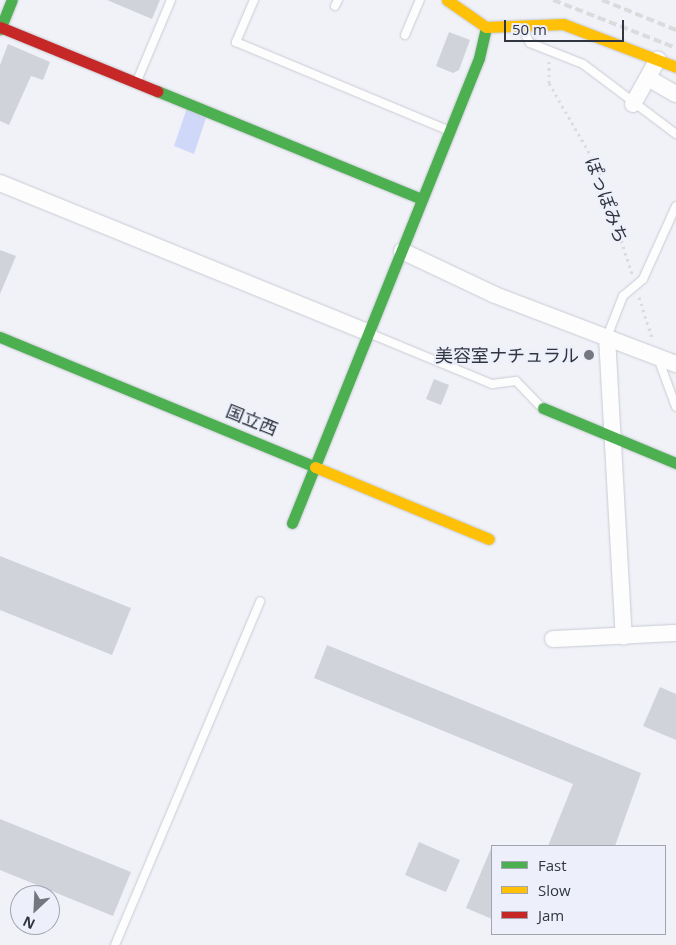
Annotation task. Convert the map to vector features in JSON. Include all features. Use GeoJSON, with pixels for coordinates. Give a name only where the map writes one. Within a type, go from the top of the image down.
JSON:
{"type":"FeatureCollection","features":[{"type":"Feature","properties":{"kind":"street"},"geometry":{"type":"LineString","coordinates":[[12,0],[0,28],[421,199]]}},
{"type":"Feature","properties":{"kind":"street"},"geometry":{"type":"LineString","coordinates":[[447,0],[486,27],[521,24],[576,26],[676,67]]}},
{"type":"Feature","properties":{"kind":"street"},"geometry":{"type":"LineString","coordinates":[[292,523],[479,58],[486,27]]}},
{"type":"Feature","properties":{"kind":"street"},"geometry":{"type":"LineString","coordinates":[[634,104],[658,60]]}},
{"type":"Feature","properties":{"kind":"street"},"geometry":{"type":"LineString","coordinates":[[648,78],[676,94]]}},
{"type":"Feature","properties":{"kind":"street"},"geometry":{"type":"LineString","coordinates":[[0,183],[369,333]]}},
{"type":"Feature","properties":{"kind":"street"},"geometry":{"type":"LineString","coordinates":[[402,251],[495,295],[676,364]]}},
{"type":"Feature","properties":{"kind":"street","name":"国立西"},"geometry":{"type":"LineString","coordinates":[[0,337],[315,464],[489,539]]}},
{"type":"Feature","properties":{"kind":"street"},"geometry":{"type":"LineString","coordinates":[[608,337],[624,636]]}},
{"type":"Feature","properties":{"kind":"street"},"geometry":{"type":"LineString","coordinates":[[543,408],[676,463]]}},
{"type":"Feature","properties":{"kind":"street"},"geometry":{"type":"LineString","coordinates":[[553,639],[676,632]]}},
{"type":"Feature","properties":{"kind":"lane"},"geometry":{"type":"LineString","coordinates":[[137,83],[171,0]]}},
{"type":"Feature","properties":{"kind":"lane"},"geometry":{"type":"LineString","coordinates":[[254,0],[236,42],[449,131]]}},
{"type":"Feature","properties":{"kind":"lane"},"geometry":{"type":"LineString","coordinates":[[405,35],[420,0]]}},
{"type":"Feature","properties":{"kind":"lane"},"geometry":{"type":"LineString","coordinates":[[521,24],[530,43],[583,64],[676,134]]}},
{"type":"Feature","properties":{"kind":"lane"},"geometry":{"type":"LineString","coordinates":[[608,337],[623,296],[643,279],[676,206]]}},
{"type":"Feature","properties":{"kind":"lane"},"geometry":{"type":"LineString","coordinates":[[369,333],[492,384],[516,382],[543,408]]}},
{"type":"Feature","properties":{"kind":"lane"},"geometry":{"type":"LineString","coordinates":[[658,356],[676,407]]}},
{"type":"Feature","properties":{"kind":"lane"},"geometry":{"type":"LineString","coordinates":[[115,945],[260,601]]}},
{"type":"Feature","properties":{"kind":"path","name":"ぽっぽみち"},"geometry":{"type":"LineString","coordinates":[[549,50],[550,83],[597,166],[658,356]]}},
{"type":"Feature","properties":{"kind":"shaded area"},"geometry":{"type":"Polygon","coordinates":[[[187,108],[207,115],[194,154],[174,146],[187,108]]]}},
{"type":"Feature","properties":{"kind":"building"},"geometry":{"type":"Polygon","coordinates":[[[107,0],[160,0],[152,19],[107,0]]]}},
{"type":"Feature","properties":{"kind":"building"},"geometry":{"type":"Polygon","coordinates":[[[449,32],[470,40],[459,70],[453,73],[436,66],[449,32]]]}},
{"type":"Feature","properties":{"kind":"building"},"geometry":{"type":"Polygon","coordinates":[[[8,44],[50,62],[43,80],[31,76],[9,125],[0,121],[0,65],[8,44]]]}},
{"type":"Feature","properties":{"kind":"building"},"geometry":{"type":"Polygon","coordinates":[[[0,250],[16,256],[0,294],[0,250]]]}},
{"type":"Feature","properties":{"kind":"building"},"geometry":{"type":"Polygon","coordinates":[[[434,379],[449,385],[441,405],[426,399],[434,379]]]}},
{"type":"Feature","properties":{"kind":"building"},"geometry":{"type":"Polygon","coordinates":[[[0,556],[131,608],[112,655],[0,610],[0,556]]]}},
{"type":"Feature","properties":{"kind":"building"},"geometry":{"type":"Polygon","coordinates":[[[327,645],[641,773],[615,845],[548,845],[573,784],[314,678],[327,645]]]}},
{"type":"Feature","properties":{"kind":"building"},"geometry":{"type":"Polygon","coordinates":[[[660,687],[676,694],[676,740],[643,726],[660,687]]]}},
{"type":"Feature","properties":{"kind":"building"},"geometry":{"type":"Polygon","coordinates":[[[0,819],[131,872],[113,916],[60,894],[60,885],[37,885],[0,870],[0,819]]]}},
{"type":"Feature","properties":{"kind":"building"},"geometry":{"type":"Polygon","coordinates":[[[419,842],[460,860],[446,892],[405,875],[419,842]]]}},
{"type":"Feature","properties":{"kind":"building"},"geometry":{"type":"Polygon","coordinates":[[[491,848],[491,919],[466,908],[491,848]]]}},
{"type":"Feature","properties":{"kind":"railway"},"geometry":{"type":"LineString","coordinates":[[553,0],[676,48]]}},
{"type":"Feature","properties":{"kind":"railway"},"geometry":{"type":"LineString","coordinates":[[602,0],[676,30]]}},
{"type":"Feature","properties":{"kind":"traffic: fast"},"geometry":{"type":"LineString","coordinates":[[0,29],[12,0]]}},
{"type":"Feature","properties":{"kind":"traffic: fast"},"geometry":{"type":"LineString","coordinates":[[292,523],[479,58],[486,27]]}},
{"type":"Feature","properties":{"kind":"traffic: fast"},"geometry":{"type":"LineString","coordinates":[[157,91],[421,199]]}},
{"type":"Feature","properties":{"kind":"traffic: fast"},"geometry":{"type":"LineString","coordinates":[[0,337],[315,467]]}},
{"type":"Feature","properties":{"kind":"traffic: fast"},"geometry":{"type":"LineString","coordinates":[[543,408],[676,463]]}},
{"type":"Feature","properties":{"kind":"traffic: slow"},"geometry":{"type":"LineString","coordinates":[[447,0],[486,27],[563,24],[676,67]]}},
{"type":"Feature","properties":{"kind":"traffic: slow"},"geometry":{"type":"LineString","coordinates":[[315,467],[489,539]]}},
{"type":"Feature","properties":{"kind":"traffic: jam"},"geometry":{"type":"LineString","coordinates":[[0,27],[157,91]]}},
{"type":"Feature","properties":{"kind":"place","name":"美容室ナチュラル"},"geometry":{"type":"Point","coordinates":[589,355]}}]}
